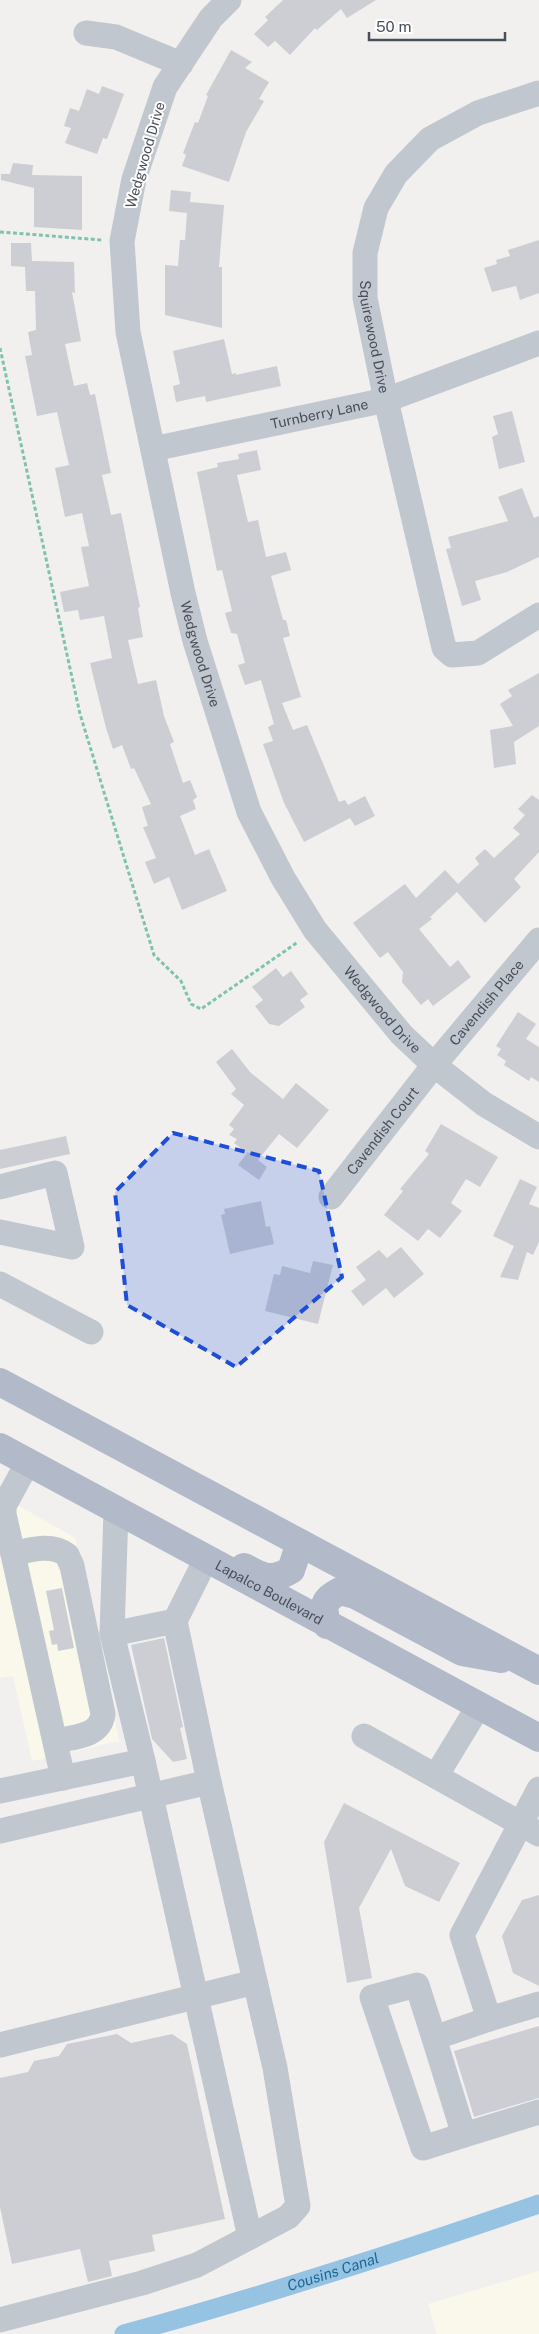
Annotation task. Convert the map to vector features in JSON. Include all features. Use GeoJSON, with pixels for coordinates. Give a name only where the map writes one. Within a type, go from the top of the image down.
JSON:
{"type":"FeatureCollection","features":[{"type":"Feature","properties":{"kind":"main road"},"geometry":{"type":"LineString","coordinates":[[0,1382],[532,1667]]}},
{"type":"Feature","properties":{"kind":"main road","name":"Lapalco Boulevard"},"geometry":{"type":"LineString","coordinates":[[0,1447],[478,1707],[539,1738]]}},
{"type":"Feature","properties":{"kind":"main road"},"geometry":{"type":"LineString","coordinates":[[56,1478],[128,1501],[261,1576],[278,1578],[291,1570],[300,1543]]}},
{"type":"Feature","properties":{"kind":"main road"},"geometry":{"type":"LineString","coordinates":[[327,1625],[324,1607],[329,1598],[340,1591],[355,1595],[462,1652],[532,1667]]}},
{"type":"Feature","properties":{"kind":"street","name":"Wedgwood Drive"},"geometry":{"type":"LineString","coordinates":[[229,0],[211,18],[164,87],[134,179],[122,241],[128,332],[195,641],[249,812],[283,878],[315,930],[402,1035],[434,1065],[484,1104],[539,1137]]}},
{"type":"Feature","properties":{"kind":"street"},"geometry":{"type":"LineString","coordinates":[[86,34],[116,36],[181,64]]}},
{"type":"Feature","properties":{"kind":"street","name":"Squirewood Drive"},"geometry":{"type":"LineString","coordinates":[[539,93],[478,113],[430,139],[396,174],[376,208],[366,252],[365,298],[386,400],[444,648],[452,655],[478,653],[539,615]]}},
{"type":"Feature","properties":{"kind":"street","name":"Turnberry Lane"},"geometry":{"type":"LineString","coordinates":[[153,449],[386,400],[539,343]]}},
{"type":"Feature","properties":{"kind":"street","name":"Cavendish Place"},"geometry":{"type":"LineString","coordinates":[[434,1065],[539,940]]}},
{"type":"Feature","properties":{"kind":"street","name":"Cavendish Court"},"geometry":{"type":"LineString","coordinates":[[332,1197],[434,1065]]}},
{"type":"Feature","properties":{"kind":"street"},"geometry":{"type":"LineString","coordinates":[[0,1187],[56,1173],[72,1247],[0,1232]]}},
{"type":"Feature","properties":{"kind":"street"},"geometry":{"type":"LineString","coordinates":[[0,1284],[90,1332]]}},
{"type":"Feature","properties":{"kind":"street"},"geometry":{"type":"LineString","coordinates":[[28,1462],[4,1506],[4,1514],[63,1778]]}},
{"type":"Feature","properties":{"kind":"street"},"geometry":{"type":"LineString","coordinates":[[116,1511],[112,1634],[197,1996],[250,2237]]}},
{"type":"Feature","properties":{"kind":"street"},"geometry":{"type":"LineString","coordinates":[[13,1554],[40,1549],[56,1549],[67,1555],[70,1561],[103,1714],[100,1726],[93,1732],[55,1741]]}},
{"type":"Feature","properties":{"kind":"street"},"geometry":{"type":"LineString","coordinates":[[0,2320],[142,2283],[197,2265],[288,2217],[298,2206],[275,2068],[209,1782],[175,1621],[206,1559]]}},
{"type":"Feature","properties":{"kind":"street"},"geometry":{"type":"LineString","coordinates":[[112,1634],[175,1621]]}},
{"type":"Feature","properties":{"kind":"street"},"geometry":{"type":"LineString","coordinates":[[436,1776],[478,1707]]}},
{"type":"Feature","properties":{"kind":"street"},"geometry":{"type":"LineString","coordinates":[[364,1736],[531,1829]]}},
{"type":"Feature","properties":{"kind":"street"},"geometry":{"type":"LineString","coordinates":[[0,1792],[143,1761]]}},
{"type":"Feature","properties":{"kind":"street"},"geometry":{"type":"LineString","coordinates":[[0,1831],[209,1782]]}},
{"type":"Feature","properties":{"kind":"street"},"geometry":{"type":"LineString","coordinates":[[490,2019],[462,1935],[531,1829],[539,1789]]}},
{"type":"Feature","properties":{"kind":"street"},"geometry":{"type":"LineString","coordinates":[[0,2045],[255,1982]]}},
{"type":"Feature","properties":{"kind":"street"},"geometry":{"type":"LineString","coordinates":[[464,2135],[417,1985],[372,1997],[423,2148],[539,2112]]}},
{"type":"Feature","properties":{"kind":"street"},"geometry":{"type":"LineString","coordinates":[[434,2038],[539,2004]]}},
{"type":"Feature","properties":{"kind":"path"},"geometry":{"type":"LineString","coordinates":[[0,232],[122,241]]}},
{"type":"Feature","properties":{"kind":"path"},"geometry":{"type":"LineString","coordinates":[[0,348],[80,714],[154,955],[181,980],[191,1004],[201,1009],[315,930]]}},
{"type":"Feature","properties":{"kind":"highlighted area"},"geometry":{"type":"Polygon","coordinates":[[[173,1133],[319,1171],[342,1277],[236,1367],[127,1305],[115,1192],[173,1133]]]}},
{"type":"Feature","properties":{"kind":"shaded area"},"geometry":{"type":"Polygon","coordinates":[[[0,1495],[75,1538],[119,1741],[32,1761],[13,1676],[0,1678],[0,1495]]]}},
{"type":"Feature","properties":{"kind":"shaded area"},"geometry":{"type":"Polygon","coordinates":[[[539,2271],[539,2334],[437,2334],[428,2304],[539,2271]]]}},
{"type":"Feature","properties":{"kind":"building"},"geometry":{"type":"Polygon","coordinates":[[[283,0],[376,0],[347,18],[341,9],[317,30],[315,28],[290,55],[275,41],[268,47],[254,34],[268,20],[265,17],[283,0]]]}},
{"type":"Feature","properties":{"kind":"building"},"geometry":{"type":"Polygon","coordinates":[[[231,50],[252,62],[245,68],[269,82],[259,99],[264,101],[246,132],[229,182],[182,166],[186,155],[183,153],[195,122],[198,123],[208,96],[206,95],[231,50]]]}},
{"type":"Feature","properties":{"kind":"building"},"geometry":{"type":"Polygon","coordinates":[[[102,86],[124,94],[107,139],[103,138],[97,154],[65,143],[71,128],[64,126],[70,108],[79,111],[87,89],[99,94],[102,86]]]}},
{"type":"Feature","properties":{"kind":"building"},"geometry":{"type":"Polygon","coordinates":[[[13,163],[33,165],[32,175],[82,176],[82,230],[34,227],[34,188],[1,180],[1,174],[10,174],[13,163]]]}},
{"type":"Feature","properties":{"kind":"building"},"geometry":{"type":"Polygon","coordinates":[[[171,190],[191,192],[190,202],[224,205],[219,267],[222,267],[222,328],[165,315],[165,265],[178,266],[180,240],[185,240],[187,213],[169,211],[171,190]]]}},
{"type":"Feature","properties":{"kind":"building"},"geometry":{"type":"Polygon","coordinates":[[[539,240],[539,293],[520,300],[516,286],[492,292],[484,268],[497,264],[496,260],[510,256],[508,250],[539,240]]]}},
{"type":"Feature","properties":{"kind":"building"},"geometry":{"type":"Polygon","coordinates":[[[11,243],[31,243],[32,261],[74,262],[75,293],[72,292],[81,341],[65,344],[74,386],[87,383],[90,395],[95,394],[111,473],[102,475],[111,515],[121,513],[140,607],[138,608],[143,637],[128,640],[138,684],[156,680],[164,716],[174,742],[170,744],[183,783],[190,780],[197,797],[193,800],[196,809],[180,816],[195,855],[209,849],[227,891],[182,910],[169,877],[154,884],[145,862],[156,858],[143,827],[148,826],[142,807],[151,804],[134,768],[131,769],[122,745],[113,749],[106,728],[90,663],[112,658],[104,616],[80,620],[78,610],[64,612],[60,592],[89,586],[81,547],[89,546],[82,513],[65,517],[55,468],[69,465],[57,412],[37,416],[25,356],[32,355],[28,332],[36,330],[35,291],[26,291],[25,267],[11,266],[11,243]]]}},
{"type":"Feature","properties":{"kind":"building"},"geometry":{"type":"Polygon","coordinates":[[[224,339],[232,374],[236,373],[236,375],[277,366],[281,386],[206,402],[205,396],[176,402],[173,386],[180,384],[173,351],[224,339]]]}},
{"type":"Feature","properties":{"kind":"building"},"geometry":{"type":"Polygon","coordinates":[[[512,411],[525,462],[499,469],[492,437],[498,434],[493,416],[512,411]]]}},
{"type":"Feature","properties":{"kind":"building"},"geometry":{"type":"Polygon","coordinates":[[[257,450],[261,470],[237,475],[248,522],[258,520],[266,557],[286,552],[291,570],[271,576],[283,620],[286,620],[290,636],[283,638],[301,697],[282,703],[293,730],[307,725],[339,802],[345,800],[348,805],[365,796],[375,816],[355,826],[350,818],[304,842],[284,803],[263,744],[273,741],[268,727],[274,724],[261,680],[245,685],[238,665],[245,663],[237,634],[231,633],[225,613],[232,611],[222,570],[217,571],[197,472],[218,467],[217,463],[239,459],[238,454],[257,450]]]}},
{"type":"Feature","properties":{"kind":"building"},"geometry":{"type":"Polygon","coordinates":[[[522,488],[534,518],[539,516],[539,557],[507,572],[475,581],[481,600],[462,606],[446,549],[451,548],[448,537],[508,521],[498,497],[522,488]]]}},
{"type":"Feature","properties":{"kind":"building"},"geometry":{"type":"Polygon","coordinates":[[[539,673],[539,726],[514,742],[516,764],[494,768],[490,730],[513,726],[500,704],[512,696],[508,690],[539,673]]]}},
{"type":"Feature","properties":{"kind":"building"},"geometry":{"type":"Polygon","coordinates":[[[532,795],[539,800],[539,852],[514,879],[521,887],[485,923],[457,892],[430,917],[432,919],[419,929],[450,967],[458,960],[471,977],[433,1006],[428,999],[421,1005],[402,982],[403,972],[388,952],[380,958],[353,923],[405,884],[416,898],[445,870],[458,884],[479,864],[475,858],[485,849],[494,858],[520,834],[513,828],[525,815],[518,809],[532,795]]]}},
{"type":"Feature","properties":{"kind":"building"},"geometry":{"type":"Polygon","coordinates":[[[276,968],[283,977],[291,971],[308,994],[300,1000],[305,1007],[279,1026],[269,1024],[255,1006],[263,1000],[252,987],[276,968]]]}},
{"type":"Feature","properties":{"kind":"building"},"geometry":{"type":"Polygon","coordinates":[[[518,1012],[536,1024],[526,1039],[539,1047],[539,1082],[531,1077],[529,1081],[504,1065],[506,1061],[497,1055],[501,1049],[496,1046],[518,1012]]]}},
{"type":"Feature","properties":{"kind":"building"},"geometry":{"type":"Polygon","coordinates":[[[232,1049],[250,1072],[283,1099],[296,1083],[329,1110],[297,1148],[279,1134],[258,1160],[267,1167],[259,1180],[238,1165],[247,1153],[234,1143],[237,1139],[229,1135],[234,1129],[229,1125],[244,1105],[231,1094],[236,1089],[216,1062],[232,1049]]]}},
{"type":"Feature","properties":{"kind":"building"},"geometry":{"type":"Polygon","coordinates":[[[441,1124],[498,1157],[480,1187],[466,1179],[451,1203],[462,1211],[440,1238],[428,1229],[418,1241],[384,1215],[403,1191],[400,1189],[429,1154],[425,1151],[441,1124]]]}},
{"type":"Feature","properties":{"kind":"building"},"geometry":{"type":"Polygon","coordinates":[[[66,1136],[70,1154],[0,1169],[0,1150],[66,1136]]]}},
{"type":"Feature","properties":{"kind":"building"},"geometry":{"type":"Polygon","coordinates":[[[520,1179],[537,1187],[529,1204],[539,1208],[539,1242],[533,1255],[527,1252],[518,1280],[500,1277],[514,1246],[493,1236],[520,1179]]]}},
{"type":"Feature","properties":{"kind":"building"},"geometry":{"type":"Polygon","coordinates":[[[261,1201],[266,1227],[270,1226],[274,1244],[230,1254],[221,1215],[225,1214],[224,1209],[261,1201]]]}},
{"type":"Feature","properties":{"kind":"building"},"geometry":{"type":"Polygon","coordinates":[[[401,1247],[424,1274],[394,1298],[386,1288],[363,1306],[351,1291],[366,1280],[356,1267],[379,1250],[387,1258],[401,1247]]]}},
{"type":"Feature","properties":{"kind":"building"},"geometry":{"type":"Polygon","coordinates":[[[313,1261],[333,1265],[318,1324],[265,1311],[274,1274],[280,1275],[282,1266],[310,1273],[313,1261]]]}},
{"type":"Feature","properties":{"kind":"building"},"geometry":{"type":"Polygon","coordinates":[[[62,1588],[74,1648],[58,1651],[57,1644],[52,1645],[49,1631],[54,1630],[46,1591],[62,1588]]]}},
{"type":"Feature","properties":{"kind":"building"},"geometry":{"type":"Polygon","coordinates":[[[164,1638],[183,1727],[180,1728],[187,1759],[173,1762],[152,1739],[131,1645],[164,1638]]]}},
{"type":"Feature","properties":{"kind":"building"},"geometry":{"type":"Polygon","coordinates":[[[344,1803],[460,1863],[439,1902],[405,1886],[391,1849],[359,1908],[372,1978],[347,1983],[324,1842],[344,1803]]]}},
{"type":"Feature","properties":{"kind":"building"},"geometry":{"type":"Polygon","coordinates":[[[539,1895],[539,1986],[513,1973],[502,1936],[522,1900],[539,1895]]]}},
{"type":"Feature","properties":{"kind":"building"},"geometry":{"type":"Polygon","coordinates":[[[539,2026],[539,2098],[474,2117],[454,2051],[539,2026]]]}},
{"type":"Feature","properties":{"kind":"building"},"geometry":{"type":"Polygon","coordinates":[[[117,2034],[131,2043],[172,2034],[187,2044],[225,2219],[152,2235],[155,2251],[109,2261],[112,2276],[88,2282],[80,2249],[12,2264],[0,2207],[0,2078],[28,2072],[34,2061],[59,2056],[67,2044],[117,2034]]]}},
{"type":"Feature","properties":{"kind":"waterway","name":"Cousins Canal"},"geometry":{"type":"LineString","coordinates":[[124,2334],[333,2272],[539,2204]]}}]}
